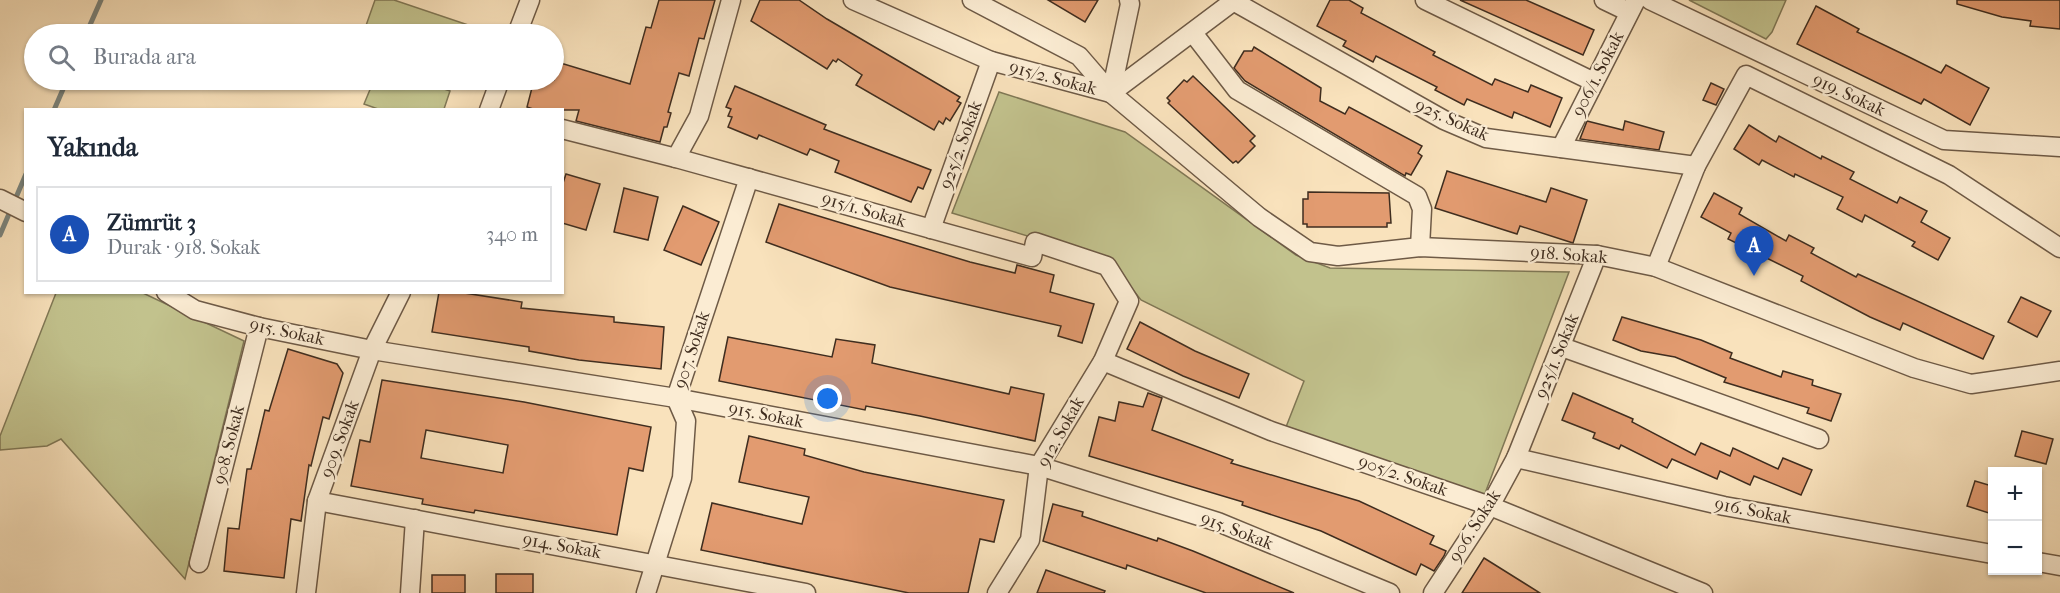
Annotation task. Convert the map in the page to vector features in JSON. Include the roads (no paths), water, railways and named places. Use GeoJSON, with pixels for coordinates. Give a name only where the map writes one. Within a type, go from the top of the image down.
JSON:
{"type":"FeatureCollection","features":[{"type":"Feature","properties":{"kind":"street"},"geometry":{"type":"LineString","coordinates":[[521,24],[530,0]]}},
{"type":"Feature","properties":{"kind":"street"},"geometry":{"type":"LineString","coordinates":[[676,158],[699,116],[731,0]]}},
{"type":"Feature","properties":{"kind":"street","name":"915/2. Sokak"},"geometry":{"type":"LineString","coordinates":[[853,0],[991,61],[1111,93],[1234,1]]}},
{"type":"Feature","properties":{"kind":"street","name":"918. Sokak"},"geometry":{"type":"LineString","coordinates":[[972,0],[1079,56],[1111,93],[1259,217],[1310,252],[1338,256],[1420,247],[1597,255],[1656,267],[1914,368],[1971,384],[2060,371]]}},
{"type":"Feature","properties":{"kind":"street"},"geometry":{"type":"LineString","coordinates":[[1111,93],[1129,0]]}},
{"type":"Feature","properties":{"kind":"street"},"geometry":{"type":"LineString","coordinates":[[1425,0],[1594,82]]}},
{"type":"Feature","properties":{"kind":"street"},"geometry":{"type":"LineString","coordinates":[[1604,0],[1633,6]]}},
{"type":"Feature","properties":{"kind":"street","name":"919. Sokak"},"geometry":{"type":"LineString","coordinates":[[1650,0],[1944,140],[2060,147]]}},
{"type":"Feature","properties":{"kind":"street","name":"925. Sokak"},"geometry":{"type":"LineString","coordinates":[[1234,1],[1444,120],[1486,138],[1696,166]]}},
{"type":"Feature","properties":{"kind":"street","name":"906/1. Sokak"},"geometry":{"type":"LineString","coordinates":[[1561,148],[1633,6]]}},
{"type":"Feature","properties":{"kind":"street"},"geometry":{"type":"LineString","coordinates":[[1193,33],[1237,90],[1417,196],[1422,208],[1420,247]]}},
{"type":"Feature","properties":{"kind":"street","name":"925/2. Sokak"},"geometry":{"type":"LineString","coordinates":[[931,229],[991,61]]}},
{"type":"Feature","properties":{"kind":"street"},"geometry":{"type":"LineString","coordinates":[[1656,267],[1696,166],[1746,75],[1949,175],[2060,248]]}},
{"type":"Feature","properties":{"kind":"street"},"geometry":{"type":"LineString","coordinates":[[490,108],[496,90]]}},
{"type":"Feature","properties":{"kind":"street","name":"915/1. Sokak"},"geometry":{"type":"LineString","coordinates":[[564,130],[676,158],[1032,257],[1035,242],[1107,266],[1129,301],[1126,307]]}},
{"type":"Feature","properties":{"kind":"street","name":"907. Sokak"},"geometry":{"type":"LineString","coordinates":[[646,593],[682,478],[686,421],[676,398],[749,178]]}},
{"type":"Feature","properties":{"kind":"street"},"geometry":{"type":"LineString","coordinates":[[0,199],[24,211]]}},
{"type":"Feature","properties":{"kind":"street","name":"925/1. Sokak"},"geometry":{"type":"LineString","coordinates":[[1516,458],[1597,255]]}},
{"type":"Feature","properties":{"kind":"street","name":"915. Sokak"},"geometry":{"type":"LineString","coordinates":[[169,294],[195,310],[259,327],[372,350],[676,398],[1039,466],[1218,522],[1390,593]]}},
{"type":"Feature","properties":{"kind":"street","name":"909. Sokak"},"geometry":{"type":"LineString","coordinates":[[306,593],[317,501],[372,350],[399,294]]}},
{"type":"Feature","properties":{"kind":"street","name":"912. Sokak"},"geometry":{"type":"LineString","coordinates":[[997,593],[1030,540],[1039,466],[1102,360],[1126,307]]}},
{"type":"Feature","properties":{"kind":"street","name":"908. Sokak"},"geometry":{"type":"LineString","coordinates":[[199,563],[259,327]]}},
{"type":"Feature","properties":{"kind":"street"},"geometry":{"type":"LineString","coordinates":[[1562,346],[1819,439]]}},
{"type":"Feature","properties":{"kind":"street","name":"905/2. Sokak"},"geometry":{"type":"LineString","coordinates":[[1102,360],[1271,430],[1490,506],[1704,593]]}},
{"type":"Feature","properties":{"kind":"street","name":"906. Sokak"},"geometry":{"type":"LineString","coordinates":[[1433,593],[1490,506],[1516,458]]}},
{"type":"Feature","properties":{"kind":"street","name":"916. Sokak"},"geometry":{"type":"LineString","coordinates":[[1516,458],[1724,506],[1988,553]]}},
{"type":"Feature","properties":{"kind":"street","name":"914. Sokak"},"geometry":{"type":"LineString","coordinates":[[317,501],[806,593]]}},
{"type":"Feature","properties":{"kind":"street"},"geometry":{"type":"LineString","coordinates":[[410,593],[415,519]]}},
{"type":"Feature","properties":{"kind":"street"},"geometry":{"type":"LineString","coordinates":[[2042,563],[2060,566]]}},
{"type":"Feature","properties":{"kind":"waterway"},"geometry":{"type":"LineString","coordinates":[[90,24],[101,0]]}},
{"type":"Feature","properties":{"kind":"waterway"},"geometry":{"type":"LineString","coordinates":[[55,108],[63,90]]}},
{"type":"Feature","properties":{"kind":"waterway"},"geometry":{"type":"LineString","coordinates":[[0,235],[24,179]]}},
{"type":"Feature","properties":{"kind":"place","name":"Zümrüt 3"},"geometry":{"type":"Point","coordinates":[1754,276]}}]}
